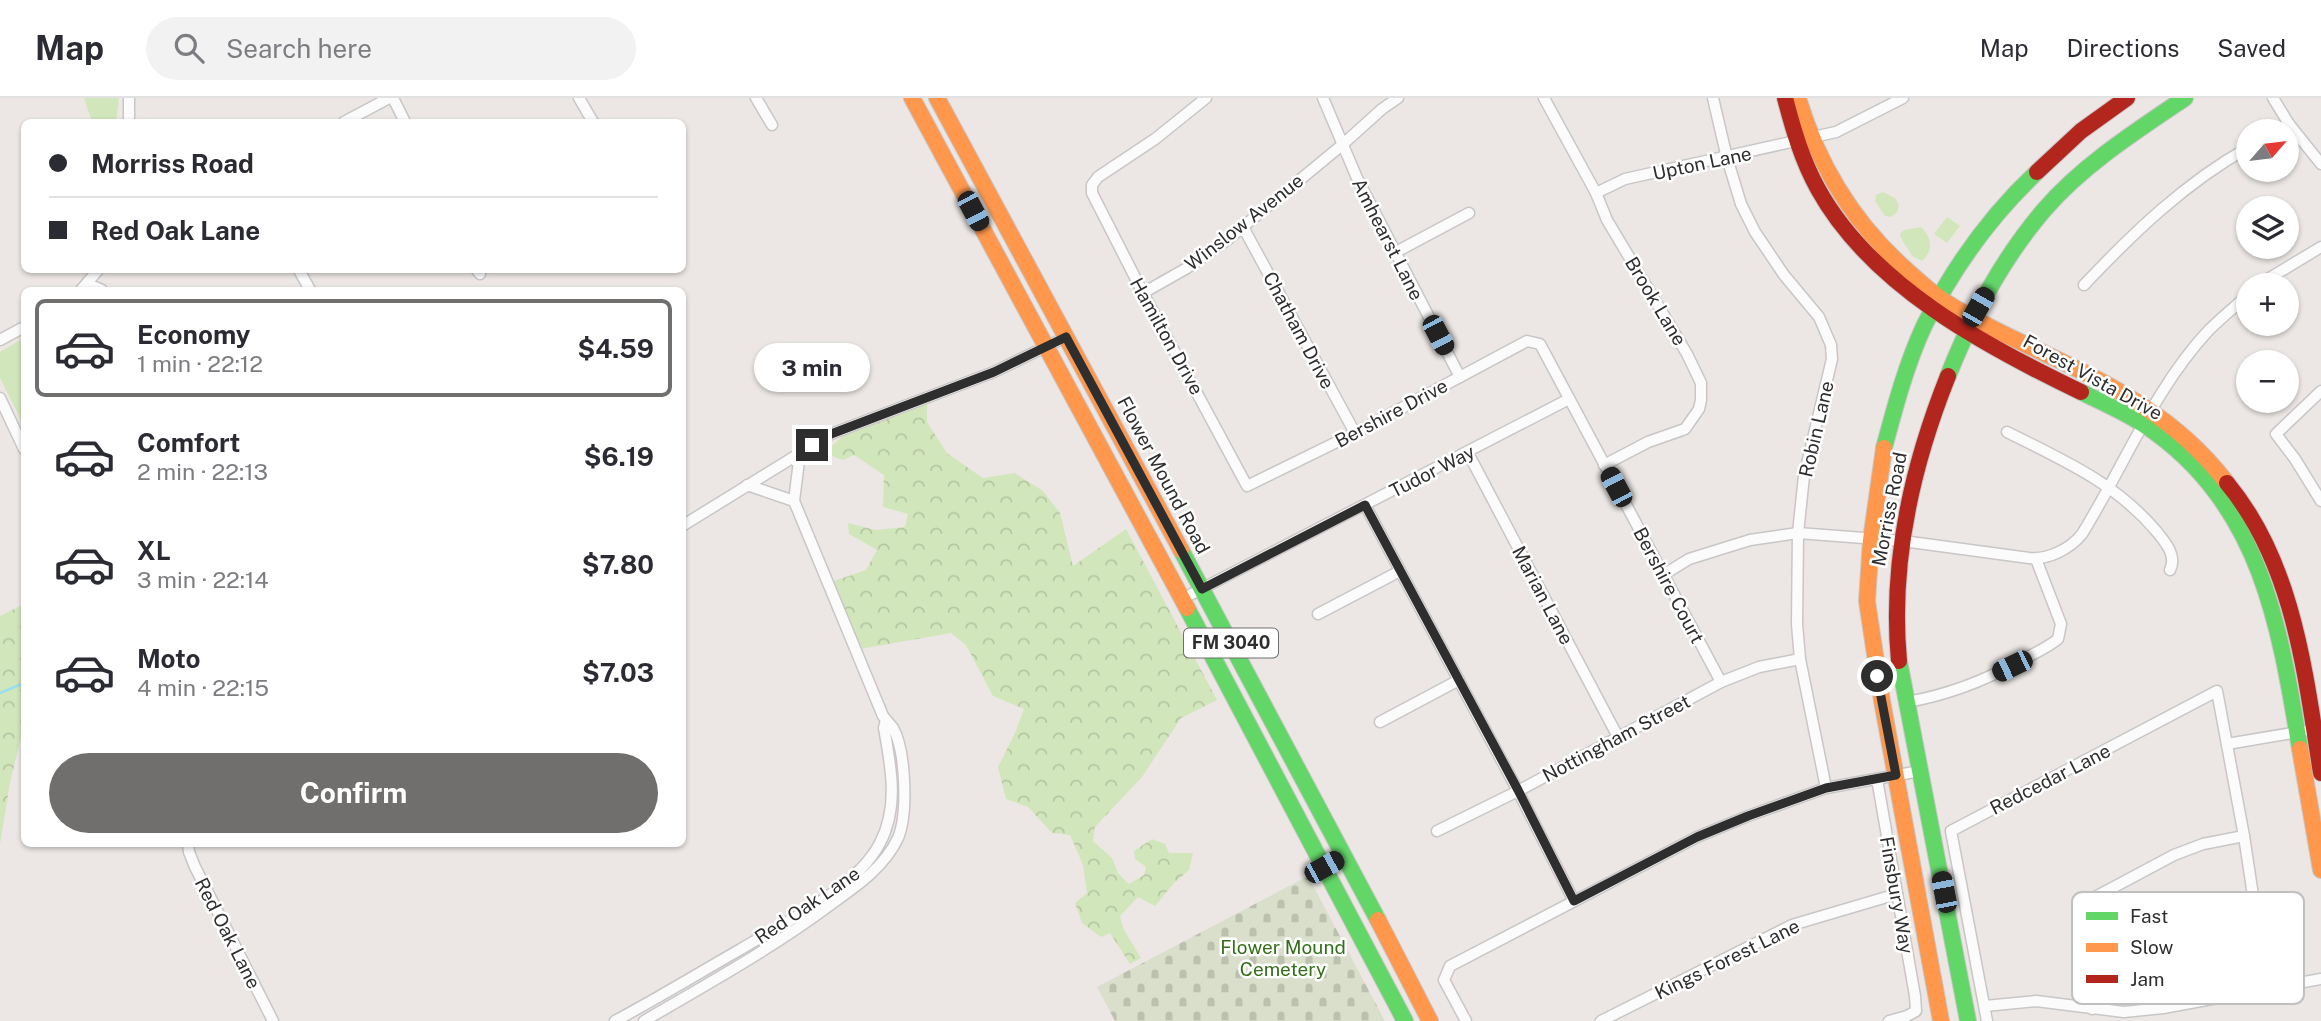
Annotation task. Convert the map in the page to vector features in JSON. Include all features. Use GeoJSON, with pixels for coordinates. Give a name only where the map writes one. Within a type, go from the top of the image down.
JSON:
{"type":"FeatureCollection","features":[{"type":"Feature","properties":{"kind":"main road","name":"FM 3040"},"geometry":{"type":"LineString","coordinates":[[912,98],[1182,599],[1405,1021]]}},
{"type":"Feature","properties":{"kind":"main road","name":"Flower Mound Road"},"geometry":{"type":"LineString","coordinates":[[937,98],[1345,855],[1430,1021]]}},
{"type":"Feature","properties":{"kind":"main road","name":"Forest Vista Drive"},"geometry":{"type":"LineString","coordinates":[[1785,98],[1824,200],[1874,260],[2037,370],[2148,419],[2217,470],[2242,502],[2278,568],[2290,604],[2321,773]]}},
{"type":"Feature","properties":{"kind":"main road","name":"Forest Vista Drive"},"geometry":{"type":"LineString","coordinates":[[1798,98],[1803,141]]}},
{"type":"Feature","properties":{"kind":"main road","name":"Morriss Road"},"geometry":{"type":"LineString","coordinates":[[1941,1021],[1873,651],[1867,601],[1881,461],[1899,392],[1924,327],[1956,270],[1988,225],[2025,183],[2081,131],[2127,98]]}},
{"type":"Feature","properties":{"kind":"main road","name":"Morriss Road"},"geometry":{"type":"LineString","coordinates":[[1968,1021],[1899,664],[1897,584],[1912,488],[1937,402],[1970,323],[1991,285],[2044,210],[2114,146],[2185,98]]}},
{"type":"Feature","properties":{"kind":"main road","name":"Forest Vista Drive"},"geometry":{"type":"LineString","coordinates":[[2311,730],[2321,870]]}},
{"type":"Feature","properties":{"kind":"main road"},"geometry":{"type":"LineString","coordinates":[[1324,867],[1345,855]]}},
{"type":"Feature","properties":{"kind":"street"},"geometry":{"type":"LineString","coordinates":[[129,98],[129,119]]}},
{"type":"Feature","properties":{"kind":"street"},"geometry":{"type":"LineString","coordinates":[[350,119],[391,98],[403,119]]}},
{"type":"Feature","properties":{"kind":"street"},"geometry":{"type":"LineString","coordinates":[[579,98],[591,119]]}},
{"type":"Feature","properties":{"kind":"street"},"geometry":{"type":"LineString","coordinates":[[756,98],[772,125]]}},
{"type":"Feature","properties":{"kind":"street","name":"Hamilton Drive"},"geometry":{"type":"LineString","coordinates":[[1206,98],[1155,139],[1098,177],[1092,185],[1094,199],[1247,486]]}},
{"type":"Feature","properties":{"kind":"street","name":"Amhearst Lane"},"geometry":{"type":"LineString","coordinates":[[1323,98],[1357,178],[1460,377]]}},
{"type":"Feature","properties":{"kind":"street","name":"Winslow Avenue"},"geometry":{"type":"LineString","coordinates":[[1143,293],[1187,268],[1243,227],[1398,98]]}},
{"type":"Feature","properties":{"kind":"street","name":"Brook Lane"},"geometry":{"type":"LineString","coordinates":[[1544,98],[1608,220],[1687,354],[1701,383],[1699,409],[1685,429],[1648,442],[1604,465]]}},
{"type":"Feature","properties":{"kind":"street","name":"Robin Lane"},"geometry":{"type":"LineString","coordinates":[[1713,98],[1741,204],[1755,232],[1784,275],[1819,317],[1831,345],[1832,359],[1804,476],[1798,533],[1797,624],[1800,659],[1826,788]]}},
{"type":"Feature","properties":{"kind":"street","name":"Upton Lane"},"geometry":{"type":"LineString","coordinates":[[1596,194],[1625,179],[1836,132],[1903,98]]}},
{"type":"Feature","properties":{"kind":"street"},"geometry":{"type":"LineString","coordinates":[[2273,98],[2286,119]]}},
{"type":"Feature","properties":{"kind":"street"},"geometry":{"type":"LineString","coordinates":[[2300,138],[2321,164]]}},
{"type":"Feature","properties":{"kind":"street"},"geometry":{"type":"LineString","coordinates":[[2084,285],[2161,208],[2220,163],[2236,154]]}},
{"type":"Feature","properties":{"kind":"street"},"geometry":{"type":"LineString","coordinates":[[1396,252],[1469,213]]}},
{"type":"Feature","properties":{"kind":"street","name":"Chatham Drive"},"geometry":{"type":"LineString","coordinates":[[1243,227],[1354,433]]}},
{"type":"Feature","properties":{"kind":"street"},"geometry":{"type":"LineString","coordinates":[[2278,273],[2321,247]]}},
{"type":"Feature","properties":{"kind":"street"},"geometry":{"type":"LineString","coordinates":[[85,287],[96,273]]}},
{"type":"Feature","properties":{"kind":"street"},"geometry":{"type":"LineString","coordinates":[[1663,575],[1689,559],[1750,540],[1798,533],[1903,541],[2036,559],[2056,553],[2077,541],[2179,369],[2208,331],[2236,306]]}},
{"type":"Feature","properties":{"kind":"street"},"geometry":{"type":"LineString","coordinates":[[0,340],[21,329]]}},
{"type":"Feature","properties":{"kind":"street"},"geometry":{"type":"LineString","coordinates":[[686,523],[831,434],[964,385],[1066,337]]}},
{"type":"Feature","properties":{"kind":"street","name":"Bershire Drive"},"geometry":{"type":"LineString","coordinates":[[1247,486],[1354,433],[1527,341],[1535,342]]}},
{"type":"Feature","properties":{"kind":"street","name":"Bershire Court"},"geometry":{"type":"LineString","coordinates":[[1535,342],[1540,344],[1721,682]]}},
{"type":"Feature","properties":{"kind":"street"},"geometry":{"type":"LineString","coordinates":[[2321,391],[2276,435],[2295,459],[2321,501]]}},
{"type":"Feature","properties":{"kind":"street"},"geometry":{"type":"LineString","coordinates":[[0,398],[21,443]]}},
{"type":"Feature","properties":{"kind":"street","name":"Tudor Way"},"geometry":{"type":"LineString","coordinates":[[1182,599],[1569,399]]}},
{"type":"Feature","properties":{"kind":"street"},"geometry":{"type":"LineString","coordinates":[[2007,432],[2110,487],[2139,512],[2161,537],[2172,556],[2169,570]]}},
{"type":"Feature","properties":{"kind":"street","name":"Red Oak Lane"},"geometry":{"type":"LineString","coordinates":[[644,1021],[757,956],[857,885],[885,858],[898,838],[905,785],[902,759],[893,729],[886,720],[794,500],[800,453]]}},
{"type":"Feature","properties":{"kind":"street","name":"Marian Lane"},"geometry":{"type":"LineString","coordinates":[[1468,453],[1618,737]]}},
{"type":"Feature","properties":{"kind":"street"},"geometry":{"type":"LineString","coordinates":[[747,485],[794,500]]}},
{"type":"Feature","properties":{"kind":"street"},"geometry":{"type":"LineString","coordinates":[[1365,505],[1518,790],[1574,901]]}},
{"type":"Feature","properties":{"kind":"street"},"geometry":{"type":"LineString","coordinates":[[1907,702],[1941,696],[1970,686],[2012,666],[2058,639],[2061,624],[2036,559]]}},
{"type":"Feature","properties":{"kind":"street"},"geometry":{"type":"LineString","coordinates":[[1318,614],[1400,571]]}},
{"type":"Feature","properties":{"kind":"street","name":"Nottingham Street"},"geometry":{"type":"LineString","coordinates":[[1437,831],[1721,682],[1759,667],[1800,659]]}},
{"type":"Feature","properties":{"kind":"street"},"geometry":{"type":"LineString","coordinates":[[1380,722],[1459,680]]}},
{"type":"Feature","properties":{"kind":"street","name":"Redcedar Lane"},"geometry":{"type":"LineString","coordinates":[[1985,1006],[1951,831],[2217,691],[2227,744]]}},
{"type":"Feature","properties":{"kind":"street","name":"Red Oak Lane"},"geometry":{"type":"LineString","coordinates":[[615,1021],[806,910],[863,869],[881,841],[891,812],[893,778],[884,728],[886,720]]}},
{"type":"Feature","properties":{"kind":"street"},"geometry":{"type":"LineString","coordinates":[[2252,892],[2227,744],[2311,730]]}},
{"type":"Feature","properties":{"kind":"street"},"geometry":{"type":"LineString","coordinates":[[1466,1021],[1444,979],[1450,966],[1707,833],[1826,788],[1920,771]]}},
{"type":"Feature","properties":{"kind":"street","name":"Finsbury Way"},"geometry":{"type":"LineString","coordinates":[[1877,779],[1912,971],[1916,1011],[1889,1021]]}},
{"type":"Feature","properties":{"kind":"street"},"geometry":{"type":"LineString","coordinates":[[2105,892],[2174,855],[2203,844],[2244,836]]}},
{"type":"Feature","properties":{"kind":"street","name":"Red Oak Lane"},"geometry":{"type":"LineString","coordinates":[[188,847],[195,867],[273,1021]]}},
{"type":"Feature","properties":{"kind":"street","name":"Kings Forest Lane"},"geometry":{"type":"LineString","coordinates":[[1601,1021],[1792,925],[1897,894]]}},
{"type":"Feature","properties":{"kind":"street"},"geometry":{"type":"LineString","coordinates":[[1987,1021],[1985,1006],[2036,1001],[2124,1012],[2184,1004]]}},
{"type":"Feature","properties":{"kind":"street"},"geometry":{"type":"LineString","coordinates":[[2092,1004],[2092,1009]]}},
{"type":"Feature","properties":{"kind":"green space"},"geometry":{"type":"Polygon","coordinates":[[[84,98],[119,98],[116,119],[91,119],[84,98]]]}},
{"type":"Feature","properties":{"kind":"green space"},"geometry":{"type":"Polygon","coordinates":[[[1883,192],[1895,198],[1899,205],[1897,212],[1891,217],[1885,216],[1875,201],[1876,195],[1883,192]]]}},
{"type":"Feature","properties":{"kind":"green space"},"geometry":{"type":"Polygon","coordinates":[[[1947,217],[1960,226],[1947,243],[1934,234],[1947,217]]]}},
{"type":"Feature","properties":{"kind":"green space"},"geometry":{"type":"Polygon","coordinates":[[[1921,227],[1930,244],[1922,261],[1912,256],[1900,234],[1904,230],[1921,227]]]}},
{"type":"Feature","properties":{"kind":"green space"},"geometry":{"type":"Polygon","coordinates":[[[21,340],[21,420],[0,378],[0,352],[21,340]]]}},
{"type":"Feature","properties":{"kind":"green space"},"geometry":{"type":"Polygon","coordinates":[[[927,404],[927,422],[947,453],[983,478],[1015,473],[1043,491],[1060,513],[1073,566],[1126,529],[1217,700],[1181,718],[1142,777],[1095,827],[1093,841],[1112,858],[1118,873],[1129,884],[1144,875],[1146,867],[1135,859],[1134,851],[1152,839],[1165,844],[1169,853],[1193,853],[1189,870],[1155,906],[1138,897],[1120,916],[1123,928],[1141,958],[1130,964],[1110,933],[1101,937],[1082,923],[1075,903],[1087,893],[1083,865],[1070,835],[1052,833],[1028,807],[1006,799],[998,767],[1024,709],[993,696],[966,645],[951,633],[860,649],[834,581],[866,570],[877,550],[849,534],[848,523],[876,530],[905,527],[908,514],[883,507],[884,475],[854,455],[843,460],[824,453],[845,434],[927,404]]]}},
{"type":"Feature","properties":{"kind":"green space"},"geometry":{"type":"Polygon","coordinates":[[[21,606],[21,737],[0,844],[0,616],[21,606]]]}},
{"type":"Feature","properties":{"kind":"green space","name":"Flower Mound Cemetery"},"geometry":{"type":"Polygon","coordinates":[[[1308,876],[1385,1021],[1115,1021],[1097,987],[1308,876]]]}},
{"type":"Feature","properties":{"kind":"waterway"},"geometry":{"type":"LineString","coordinates":[[0,693],[21,684]]}},
{"type":"Feature","properties":{"kind":"traffic: fast"},"geometry":{"type":"LineString","coordinates":[[1948,376],[1989,289],[2044,210],[2093,163],[2185,98]]}},
{"type":"Feature","properties":{"kind":"traffic: fast"},"geometry":{"type":"LineString","coordinates":[[1884,448],[1912,356],[1935,305],[1988,225],[2037,172]]}},
{"type":"Feature","properties":{"kind":"traffic: fast"},"geometry":{"type":"LineString","coordinates":[[2081,392],[2156,433],[2192,464],[2220,498],[2243,535],[2274,617],[2300,749]]}},
{"type":"Feature","properties":{"kind":"traffic: fast"},"geometry":{"type":"LineString","coordinates":[[1181,550],[1378,920]]}},
{"type":"Feature","properties":{"kind":"traffic: fast"},"geometry":{"type":"LineString","coordinates":[[1187,608],[1405,1021]]}},
{"type":"Feature","properties":{"kind":"traffic: fast"},"geometry":{"type":"LineString","coordinates":[[1899,661],[1968,1021]]}},
{"type":"Feature","properties":{"kind":"traffic: slow"},"geometry":{"type":"LineString","coordinates":[[912,98],[1187,608]]}},
{"type":"Feature","properties":{"kind":"traffic: slow"},"geometry":{"type":"LineString","coordinates":[[937,98],[1181,550]]}},
{"type":"Feature","properties":{"kind":"traffic: slow"},"geometry":{"type":"LineString","coordinates":[[1798,98],[1828,172],[1856,216],[1891,256],[1940,298],[1968,315],[2093,377],[2141,405],[2187,440],[2227,483]]}},
{"type":"Feature","properties":{"kind":"traffic: slow"},"geometry":{"type":"LineString","coordinates":[[1884,448],[1871,540],[1867,601],[1882,701],[1941,1021]]}},
{"type":"Feature","properties":{"kind":"traffic: slow"},"geometry":{"type":"LineString","coordinates":[[2300,749],[2321,870]]}},
{"type":"Feature","properties":{"kind":"traffic: slow"},"geometry":{"type":"LineString","coordinates":[[1378,920],[1430,1021]]}},
{"type":"Feature","properties":{"kind":"traffic: jam"},"geometry":{"type":"LineString","coordinates":[[1785,98],[1798,144],[1818,189],[1841,223],[1868,255],[1899,283],[1970,333],[2081,392]]}},
{"type":"Feature","properties":{"kind":"traffic: jam"},"geometry":{"type":"LineString","coordinates":[[2037,172],[2081,131],[2127,98]]}},
{"type":"Feature","properties":{"kind":"traffic: jam"},"geometry":{"type":"LineString","coordinates":[[1899,661],[1898,589],[1907,516],[1924,445],[1948,376]]}},
{"type":"Feature","properties":{"kind":"traffic: jam"},"geometry":{"type":"LineString","coordinates":[[2227,483],[2250,515],[2268,548],[2282,584],[2302,659],[2321,773]]}},
{"type":"Feature","properties":{"kind":"route"},"geometry":{"type":"LineString","coordinates":[[812,445],[831,434],[994,372],[1066,337],[1202,589],[1365,505],[1518,790],[1574,901],[1697,837],[1748,816],[1826,788],[1896,775],[1877,676]]}}]}
